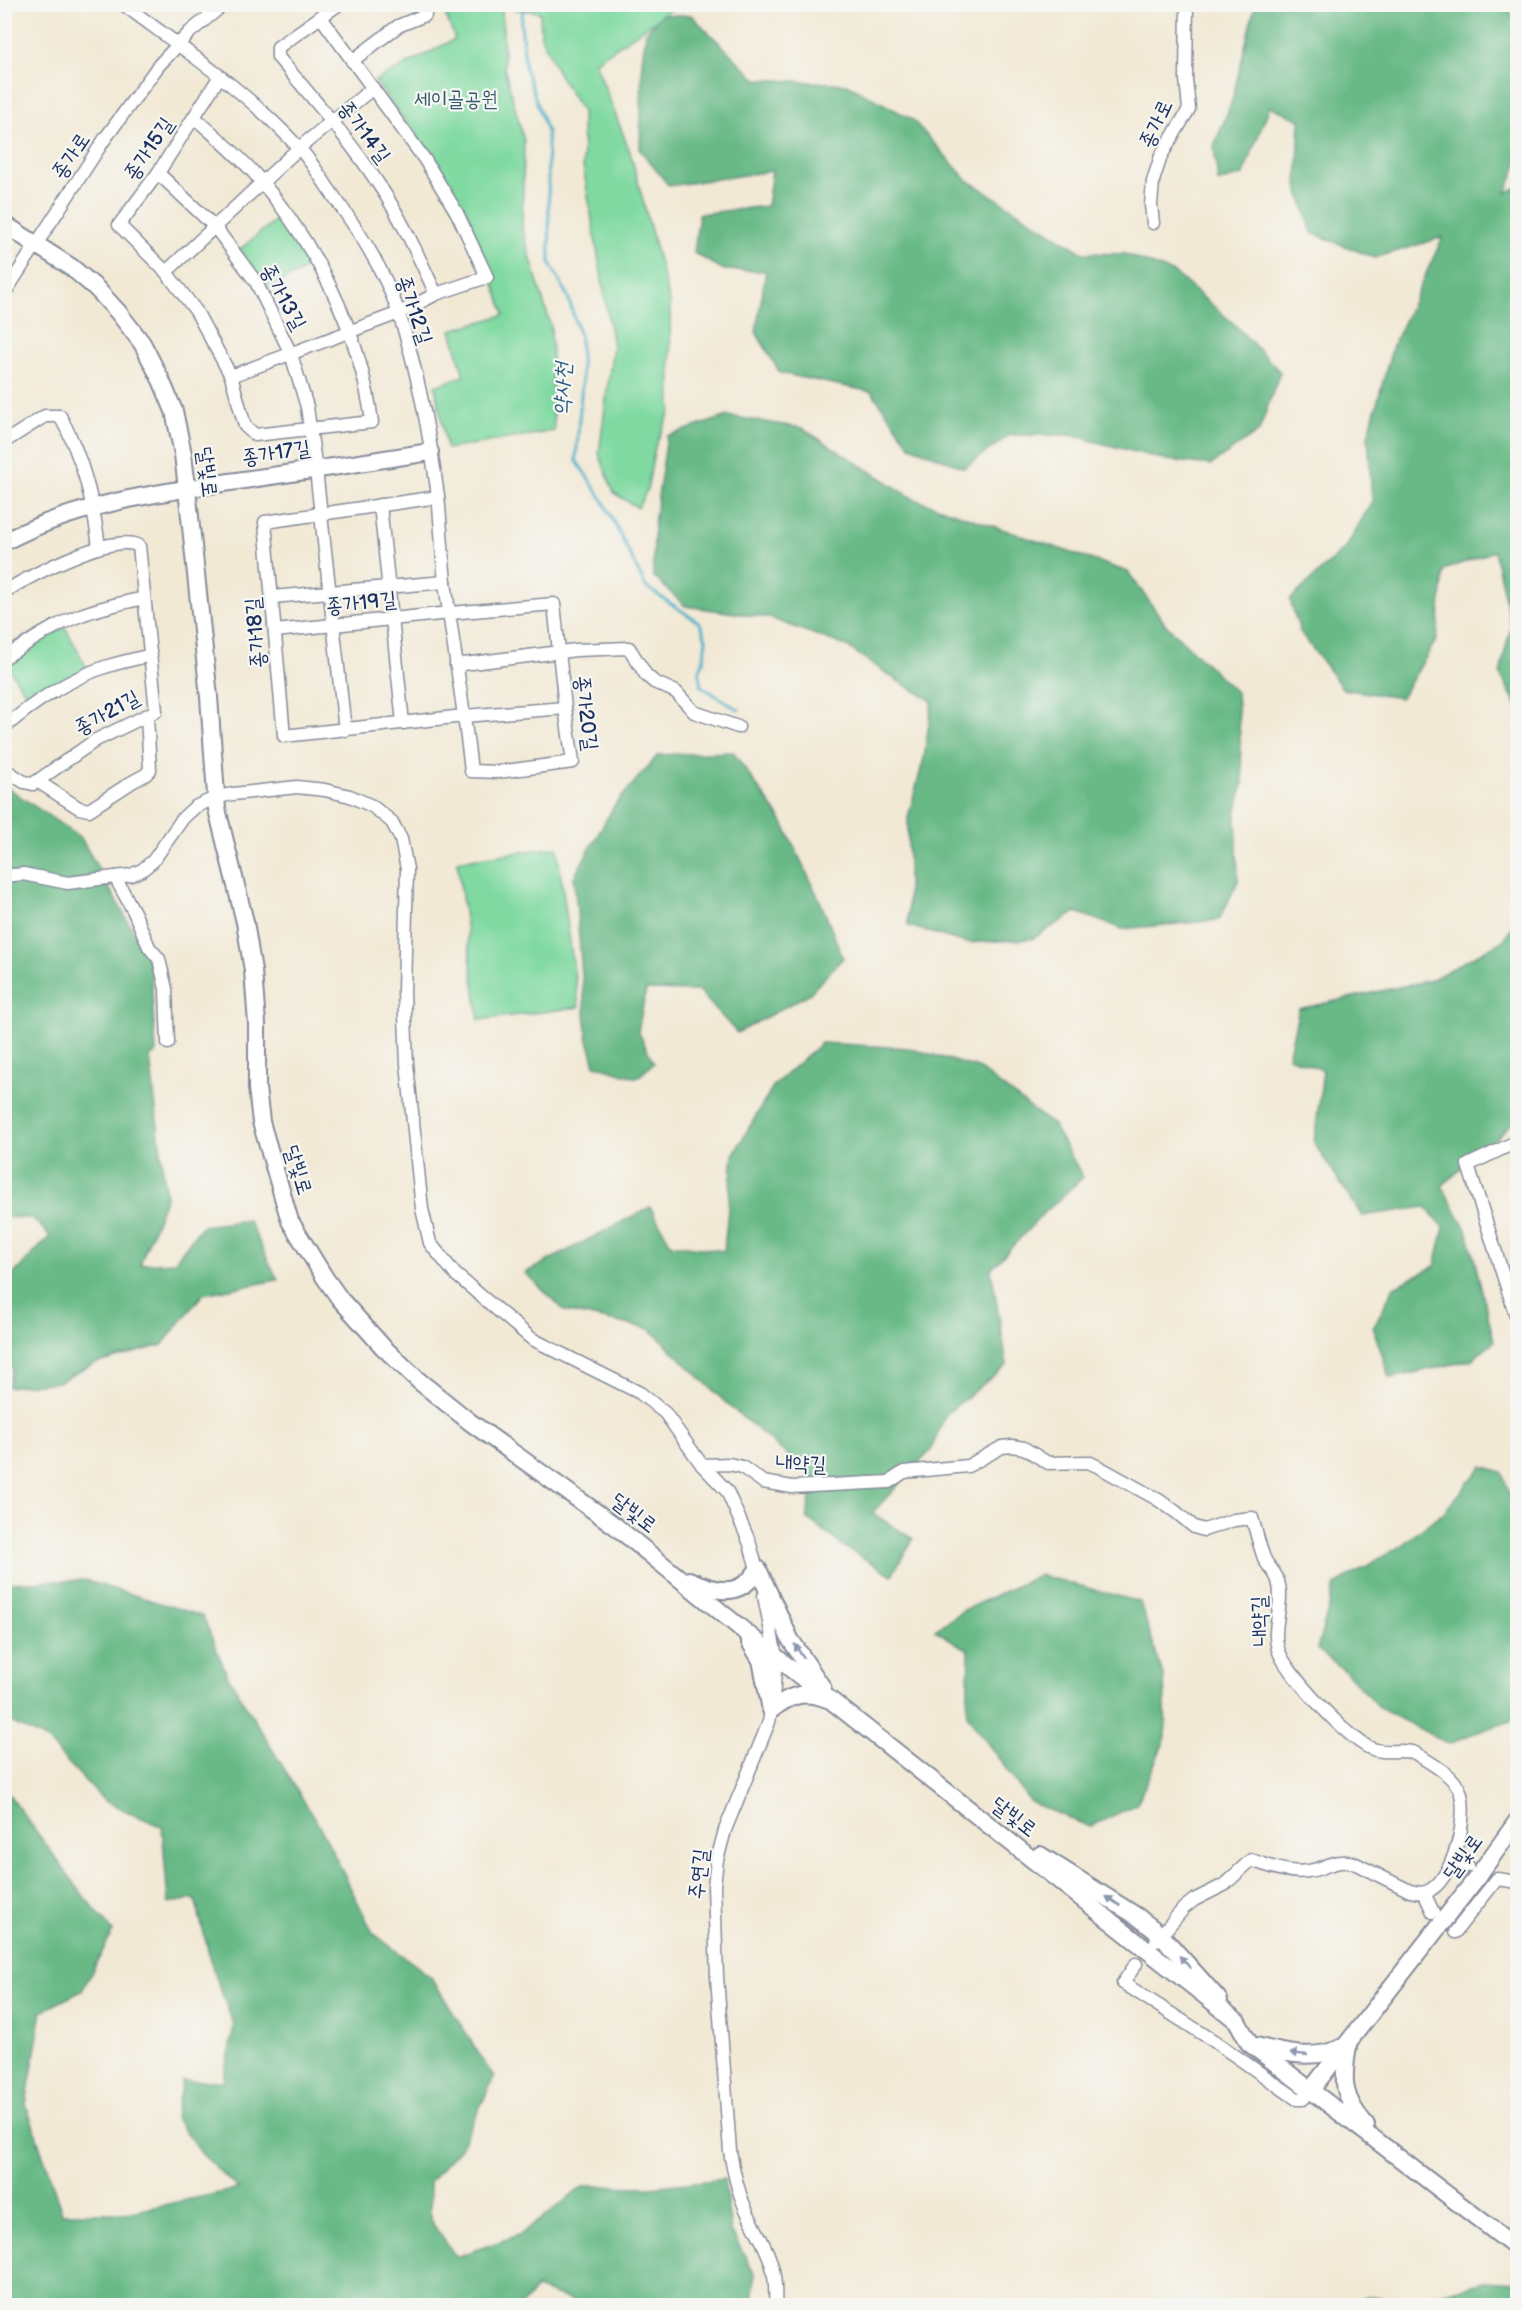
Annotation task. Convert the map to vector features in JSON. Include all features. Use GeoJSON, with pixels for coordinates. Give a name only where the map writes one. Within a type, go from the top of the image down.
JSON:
{"type":"FeatureCollection","features":[{"type":"Feature","properties":{"kind":"main road","name":"달빛로"},"geometry":{"type":"LineString","coordinates":[[4,224],[72,267],[118,312],[142,343],[174,411],[187,489],[221,828],[250,945],[257,1024],[257,1088],[261,1122],[290,1221],[340,1299],[383,1347],[419,1381],[470,1422],[614,1525],[776,1657],[1237,2021],[1249,2043],[1518,2249]]}},
{"type":"Feature","properties":{"kind":"main road","name":"종가17길"},"geometry":{"type":"LineString","coordinates":[[4,542],[24,531],[94,506],[187,489],[430,452]]}},
{"type":"Feature","properties":{"kind":"main road"},"geometry":{"type":"LineString","coordinates":[[672,1572],[700,1585],[731,1592],[750,1581],[758,1569]]}},
{"type":"Feature","properties":{"kind":"main road"},"geometry":{"type":"LineString","coordinates":[[758,1569],[790,1639],[831,1700]]}},
{"type":"Feature","properties":{"kind":"main road"},"geometry":{"type":"LineString","coordinates":[[742,1629],[761,1660],[771,1710],[786,1698],[812,1693],[831,1700]]}},
{"type":"Feature","properties":{"kind":"main road","name":"달빛로"},"geometry":{"type":"LineString","coordinates":[[1310,2091],[1475,1880],[1518,1820]]}},
{"type":"Feature","properties":{"kind":"main road"},"geometry":{"type":"LineString","coordinates":[[999,1833],[1050,1861],[1138,1917],[1237,2021]]}},
{"type":"Feature","properties":{"kind":"main road"},"geometry":{"type":"LineString","coordinates":[[1249,2043],[1291,2054],[1316,2056],[1348,2044]]}},
{"type":"Feature","properties":{"kind":"main road"},"geometry":{"type":"LineString","coordinates":[[1348,2044],[1344,2067],[1348,2097],[1353,2111],[1382,2144]]}},
{"type":"Feature","properties":{"kind":"street"},"geometry":{"type":"LineString","coordinates":[[123,4],[178,45]]}},
{"type":"Feature","properties":{"kind":"street","name":"종가로"},"geometry":{"type":"LineString","coordinates":[[4,294],[104,140],[159,65],[224,4]]}},
{"type":"Feature","properties":{"kind":"street","name":"종가14길"},"geometry":{"type":"LineString","coordinates":[[339,4],[278,47],[278,57],[332,121],[382,189],[406,231],[436,294]]}},
{"type":"Feature","properties":{"kind":"street"},"geometry":{"type":"LineString","coordinates":[[352,61],[398,26],[424,15],[425,4]]}},
{"type":"Feature","properties":{"kind":"street","name":"종가로"},"geometry":{"type":"LineString","coordinates":[[1153,223],[1151,205],[1153,181],[1161,156],[1189,108],[1186,79],[1187,4]]}},
{"type":"Feature","properties":{"kind":"street","name":"종가14길"},"geometry":{"type":"LineString","coordinates":[[231,376],[399,313],[436,294],[487,277],[457,213],[426,160],[320,16]]}},
{"type":"Feature","properties":{"kind":"street","name":"종가12길"},"geometry":{"type":"LineString","coordinates":[[178,45],[220,76],[299,148],[366,242],[399,313],[415,375],[438,496],[445,582],[465,716]]}},
{"type":"Feature","properties":{"kind":"street"},"geometry":{"type":"LineString","coordinates":[[194,117],[220,76]]}},
{"type":"Feature","properties":{"kind":"street"},"geometry":{"type":"LineString","coordinates":[[166,272],[299,148],[373,88]]}},
{"type":"Feature","properties":{"kind":"street","name":"종가15길"},"geometry":{"type":"LineString","coordinates":[[194,117],[262,183],[317,259],[328,280],[367,386],[372,422],[255,435],[245,426],[231,376],[196,311],[166,272],[119,225],[158,172],[194,117]]}},
{"type":"Feature","properties":{"kind":"street","name":"종가13길"},"geometry":{"type":"LineString","coordinates":[[158,172],[215,227],[256,282],[291,354],[307,407],[321,514]]}},
{"type":"Feature","properties":{"kind":"street"},"geometry":{"type":"LineString","coordinates":[[4,442],[45,416],[60,416],[75,443],[94,506],[99,547]]}},
{"type":"Feature","properties":{"kind":"street","name":"종가18길"},"geometry":{"type":"LineString","coordinates":[[438,496],[265,522],[284,736],[465,716]]}},
{"type":"Feature","properties":{"kind":"street"},"geometry":{"type":"LineString","coordinates":[[380,505],[403,723]]}},
{"type":"Feature","properties":{"kind":"street"},"geometry":{"type":"LineString","coordinates":[[321,514],[345,730]]}},
{"type":"Feature","properties":{"kind":"street","name":"종가21길"},"geometry":{"type":"LineString","coordinates":[[4,592],[36,573],[99,547],[133,543],[140,546],[156,711],[96,740],[35,782]]}},
{"type":"Feature","properties":{"kind":"street"},"geometry":{"type":"LineString","coordinates":[[272,597],[445,582]]}},
{"type":"Feature","properties":{"kind":"street"},"geometry":{"type":"LineString","coordinates":[[4,658],[44,632],[78,615],[144,598]]}},
{"type":"Feature","properties":{"kind":"street","name":"종가20길"},"geometry":{"type":"LineString","coordinates":[[450,612],[554,604],[573,762],[498,772],[471,771],[465,716]]}},
{"type":"Feature","properties":{"kind":"street","name":"종가19길"},"geometry":{"type":"LineString","coordinates":[[275,631],[450,612]]}},
{"type":"Feature","properties":{"kind":"street","name":"종가20길"},"geometry":{"type":"LineString","coordinates":[[560,653],[607,647],[629,648],[646,675],[654,682],[676,692],[694,712],[738,727]]}},
{"type":"Feature","properties":{"kind":"street"},"geometry":{"type":"LineString","coordinates":[[456,665],[560,653]]}},
{"type":"Feature","properties":{"kind":"street","name":"종가21길"},"geometry":{"type":"LineString","coordinates":[[4,728],[73,681],[104,667],[151,655]]}},
{"type":"Feature","properties":{"kind":"street"},"geometry":{"type":"LineString","coordinates":[[465,716],[565,708]]}},
{"type":"Feature","properties":{"kind":"street"},"geometry":{"type":"LineString","coordinates":[[4,769],[24,783],[35,782],[80,808],[89,810],[145,776],[150,770],[147,716]]}},
{"type":"Feature","properties":{"kind":"street"},"geometry":{"type":"LineString","coordinates":[[4,876],[23,874],[68,883],[131,875],[142,870],[161,851],[183,818],[195,807],[217,797],[297,787],[326,790],[350,796],[372,806],[392,822],[401,839],[407,869],[404,992],[407,1064],[422,1209],[430,1243],[455,1274],[532,1339],[652,1401],[677,1428],[702,1465]]}},
{"type":"Feature","properties":{"kind":"street"},"geometry":{"type":"LineString","coordinates":[[115,877],[135,912],[149,947],[159,959],[166,989],[168,1043]]}},
{"type":"Feature","properties":{"kind":"street"},"geometry":{"type":"LineString","coordinates":[[1518,1141],[1468,1165],[1518,1322]]}},
{"type":"Feature","properties":{"kind":"street","name":"내약길"},"geometry":{"type":"LineString","coordinates":[[702,1465],[729,1464],[742,1467],[763,1482],[783,1486],[888,1482],[904,1472],[968,1466],[1002,1447],[1012,1446],[1024,1448],[1048,1463],[1088,1462],[1097,1466],[1157,1499],[1194,1527],[1204,1530],[1234,1520],[1252,1518],[1264,1560],[1278,1580],[1280,1603],[1276,1636],[1278,1649],[1285,1665],[1303,1687],[1359,1742],[1384,1752],[1407,1750],[1415,1753],[1454,1781],[1460,1791],[1462,1815],[1454,1860],[1434,1888],[1424,1893]]}},
{"type":"Feature","properties":{"kind":"street","name":"주연길"},"geometry":{"type":"LineString","coordinates":[[702,1465],[727,1491],[749,1541],[758,1569],[776,1657],[769,1722],[725,1830],[717,1860],[714,1886],[717,1977],[730,2151],[734,2177],[744,2205],[771,2259],[775,2281],[775,2306]]}},
{"type":"Feature","properties":{"kind":"street"},"geometry":{"type":"LineString","coordinates":[[1158,1938],[1189,1904],[1224,1885],[1251,1860],[1296,1871],[1308,1871],[1345,1860],[1410,1892],[1424,1893],[1433,1912]]}},
{"type":"Feature","properties":{"kind":"street"},"geometry":{"type":"LineString","coordinates":[[1454,1860],[1468,1866]]}},
{"type":"Feature","properties":{"kind":"street"},"geometry":{"type":"LineString","coordinates":[[1455,1932],[1497,1879],[1518,1882]]}},
{"type":"Feature","properties":{"kind":"street"},"geometry":{"type":"LineString","coordinates":[[1136,1964],[1123,1983],[1214,2041],[1297,2099],[1303,2099],[1310,2091]]}},
{"type":"Feature","properties":{"kind":"green space","name":"세이골공원"},"geometry":{"type":"Polygon","coordinates":[[[442,5],[502,5],[504,67],[524,141],[522,229],[551,327],[554,431],[447,449],[435,386],[464,376],[451,330],[504,315],[504,312],[479,246],[457,197],[431,156],[375,81],[455,39],[442,5]]]}},
{"type":"Feature","properties":{"kind":"green space"},"geometry":{"type":"Polygon","coordinates":[[[505,5],[678,5],[595,62],[630,152],[670,302],[671,410],[655,447],[647,490],[638,508],[614,493],[599,454],[613,346],[583,166],[582,111],[559,75],[541,37],[540,12],[505,8],[505,5]]]}},
{"type":"Feature","properties":{"kind":"green space"},"geometry":{"type":"Polygon","coordinates":[[[1255,5],[1504,5],[1517,20],[1517,165],[1506,193],[1517,187],[1517,706],[1500,674],[1511,625],[1494,551],[1444,570],[1437,639],[1401,698],[1343,689],[1300,632],[1290,600],[1347,546],[1372,501],[1368,436],[1393,345],[1443,237],[1375,258],[1312,233],[1297,185],[1300,120],[1270,106],[1243,175],[1218,182],[1214,146],[1232,101],[1255,5]]]}},
{"type":"Feature","properties":{"kind":"green space"},"geometry":{"type":"Polygon","coordinates":[[[661,15],[691,15],[756,79],[847,84],[912,119],[967,180],[1083,253],[1125,254],[1174,273],[1232,322],[1280,372],[1259,431],[1211,465],[1166,460],[1070,435],[1010,435],[964,468],[910,446],[872,392],[780,373],[756,332],[766,271],[724,270],[694,253],[699,214],[767,206],[772,171],[669,186],[640,150],[642,62],[646,32],[661,15]]]}},
{"type":"Feature","properties":{"kind":"green space"},"geometry":{"type":"Polygon","coordinates":[[[278,218],[296,241],[310,266],[266,290],[239,250],[278,218]]]}},
{"type":"Feature","properties":{"kind":"green space"},"geometry":{"type":"Polygon","coordinates":[[[728,416],[802,428],[914,499],[1128,572],[1166,625],[1237,693],[1243,783],[1236,815],[1238,881],[1219,920],[1122,929],[1076,912],[1032,939],[966,943],[908,926],[908,817],[924,758],[932,701],[846,646],[770,618],[685,606],[653,576],[654,523],[667,436],[728,416]]]}},
{"type":"Feature","properties":{"kind":"green space"},"geometry":{"type":"Polygon","coordinates":[[[65,627],[88,670],[31,701],[5,663],[65,627]]]}},
{"type":"Feature","properties":{"kind":"green space"},"geometry":{"type":"Polygon","coordinates":[[[733,752],[782,821],[821,903],[843,958],[809,994],[737,1033],[699,991],[646,990],[638,1031],[654,1063],[637,1078],[595,1065],[587,1036],[574,877],[614,806],[658,755],[733,752]]]}},
{"type":"Feature","properties":{"kind":"green space"},"geometry":{"type":"Polygon","coordinates":[[[5,786],[81,838],[150,961],[156,1053],[150,1057],[166,1197],[140,1264],[174,1262],[202,1226],[248,1220],[278,1280],[203,1294],[162,1345],[94,1364],[58,1382],[8,1387],[12,1370],[5,1340],[5,1283],[50,1236],[32,1218],[5,1217],[5,786]]]}},
{"type":"Feature","properties":{"kind":"green space"},"geometry":{"type":"Polygon","coordinates":[[[557,847],[579,1007],[479,1020],[457,861],[557,847]]]}},
{"type":"Feature","properties":{"kind":"green space"},"geometry":{"type":"Polygon","coordinates":[[[1517,919],[1517,1119],[1442,1186],[1468,1233],[1494,1341],[1471,1360],[1390,1378],[1373,1328],[1394,1287],[1435,1266],[1444,1227],[1425,1207],[1362,1216],[1314,1143],[1323,1070],[1288,1057],[1299,1009],[1431,980],[1504,940],[1517,919]]]}},
{"type":"Feature","properties":{"kind":"green space"},"geometry":{"type":"Polygon","coordinates":[[[821,1043],[909,1048],[978,1068],[1053,1125],[1083,1177],[1041,1216],[991,1269],[1007,1365],[946,1414],[931,1450],[872,1513],[913,1539],[892,1575],[844,1547],[807,1518],[813,1477],[727,1404],[650,1329],[565,1311],[525,1273],[650,1207],[671,1244],[724,1251],[733,1155],[774,1085],[821,1043]]]}},
{"type":"Feature","properties":{"kind":"green space"},"geometry":{"type":"Polygon","coordinates":[[[1482,1466],[1502,1472],[1517,1516],[1517,1719],[1449,1744],[1381,1709],[1346,1672],[1317,1649],[1335,1585],[1399,1547],[1444,1512],[1482,1466]]]}},
{"type":"Feature","properties":{"kind":"green space"},"geometry":{"type":"Polygon","coordinates":[[[1040,1575],[1140,1602],[1164,1678],[1166,1737],[1137,1804],[1090,1827],[1030,1802],[967,1715],[969,1651],[935,1630],[964,1610],[1040,1575]]]}},
{"type":"Feature","properties":{"kind":"green space"},"geometry":{"type":"Polygon","coordinates":[[[84,1580],[203,1616],[227,1675],[324,1834],[373,1933],[431,1977],[494,2078],[460,2148],[430,2181],[430,2220],[456,2257],[521,2234],[584,2186],[650,2187],[724,2179],[731,2231],[755,2274],[752,2305],[584,2305],[536,2288],[521,2306],[5,2305],[5,1789],[86,1899],[113,1931],[82,1991],[42,2011],[26,2104],[62,2213],[126,2213],[238,2189],[202,2154],[175,2118],[182,2081],[223,2081],[234,2026],[213,1969],[195,1899],[168,1903],[162,1827],[104,1801],[47,1740],[5,1719],[5,1583],[84,1580]]]}},
{"type":"Feature","properties":{"kind":"green space"},"geometry":{"type":"Polygon","coordinates":[[[1484,2281],[1517,2283],[1517,2305],[1345,2305],[1367,2296],[1418,2300],[1484,2281]]]}},
{"type":"Feature","properties":{"kind":"waterway","name":"약사천"},"geometry":{"type":"LineString","coordinates":[[523,9],[521,23],[525,68],[547,132],[550,263],[568,297],[580,337],[582,383],[576,460],[604,502],[646,587],[700,623],[706,639],[704,659],[699,672],[701,686],[739,710]]}}]}
